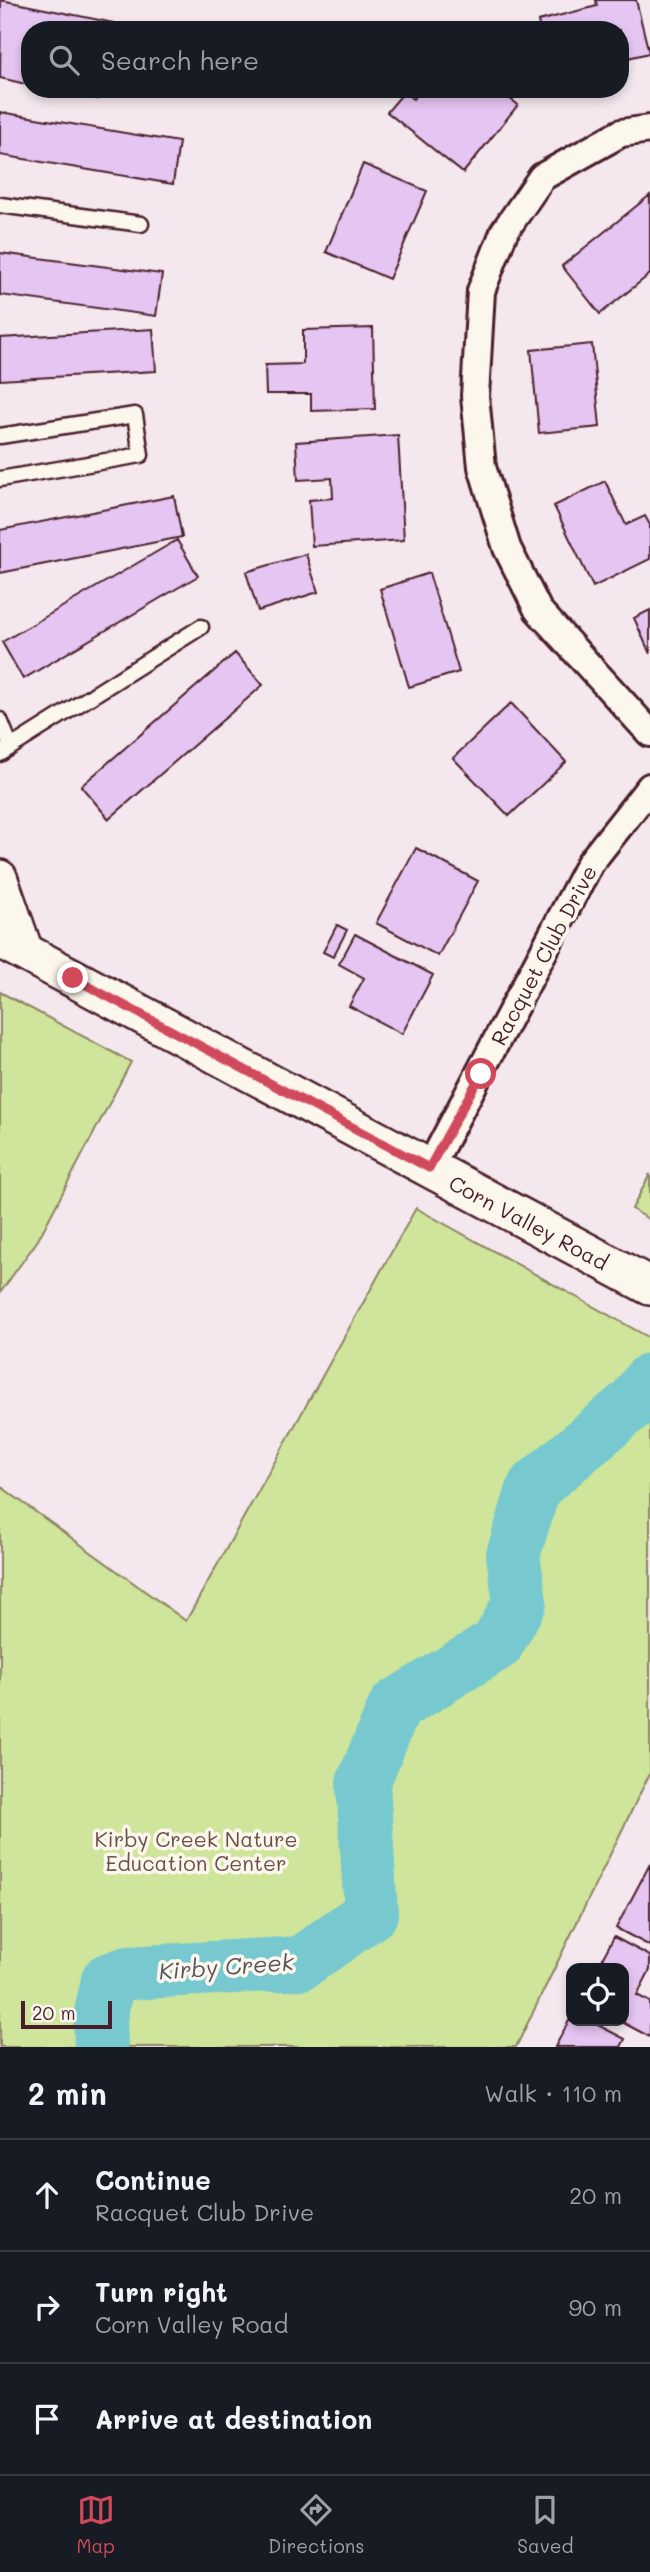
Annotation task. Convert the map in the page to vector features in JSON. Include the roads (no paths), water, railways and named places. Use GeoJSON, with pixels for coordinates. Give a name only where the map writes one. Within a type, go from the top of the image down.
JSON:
{"type":"FeatureCollection","features":[{"type":"Feature","properties":{"kind":"main road","name":"Corn Valley Road"},"geometry":{"type":"LineString","coordinates":[[14,946],[649,1286]]}},
{"type":"Feature","properties":{"kind":"street"},"geometry":{"type":"LineString","coordinates":[[650,129],[621,133],[542,177],[504,232],[481,291],[475,396],[482,467],[507,548],[538,610],[650,733]]}},
{"type":"Feature","properties":{"kind":"street","name":"Racquet Club Drive"},"geometry":{"type":"LineString","coordinates":[[429,1168],[590,863],[650,787]]}},
{"type":"Feature","properties":{"kind":"street"},"geometry":{"type":"LineString","coordinates":[[0,877],[14,946]]}},
{"type":"Feature","properties":{"kind":"lane"},"geometry":{"type":"LineString","coordinates":[[0,205],[141,225]]}},
{"type":"Feature","properties":{"kind":"lane"},"geometry":{"type":"LineString","coordinates":[[0,436],[135,415],[141,455],[0,479]]}},
{"type":"Feature","properties":{"kind":"lane"},"geometry":{"type":"LineString","coordinates":[[0,720],[6,750],[201,627]]}},
{"type":"Feature","properties":{"kind":"waterway","name":"Kirby Creek"},"geometry":{"type":"LineString","coordinates":[[101,2047],[100,2018],[108,1980],[128,1973],[301,1963],[371,1913],[363,1783],[395,1706],[497,1644],[520,1602],[513,1555],[534,1487],[634,1402],[650,1380]]}},
{"type":"Feature","properties":{"kind":"park label","name":"Kirby Creek Nature Education Center"},"geometry":{"type":"Point","coordinates":[196,1850]}}]}
